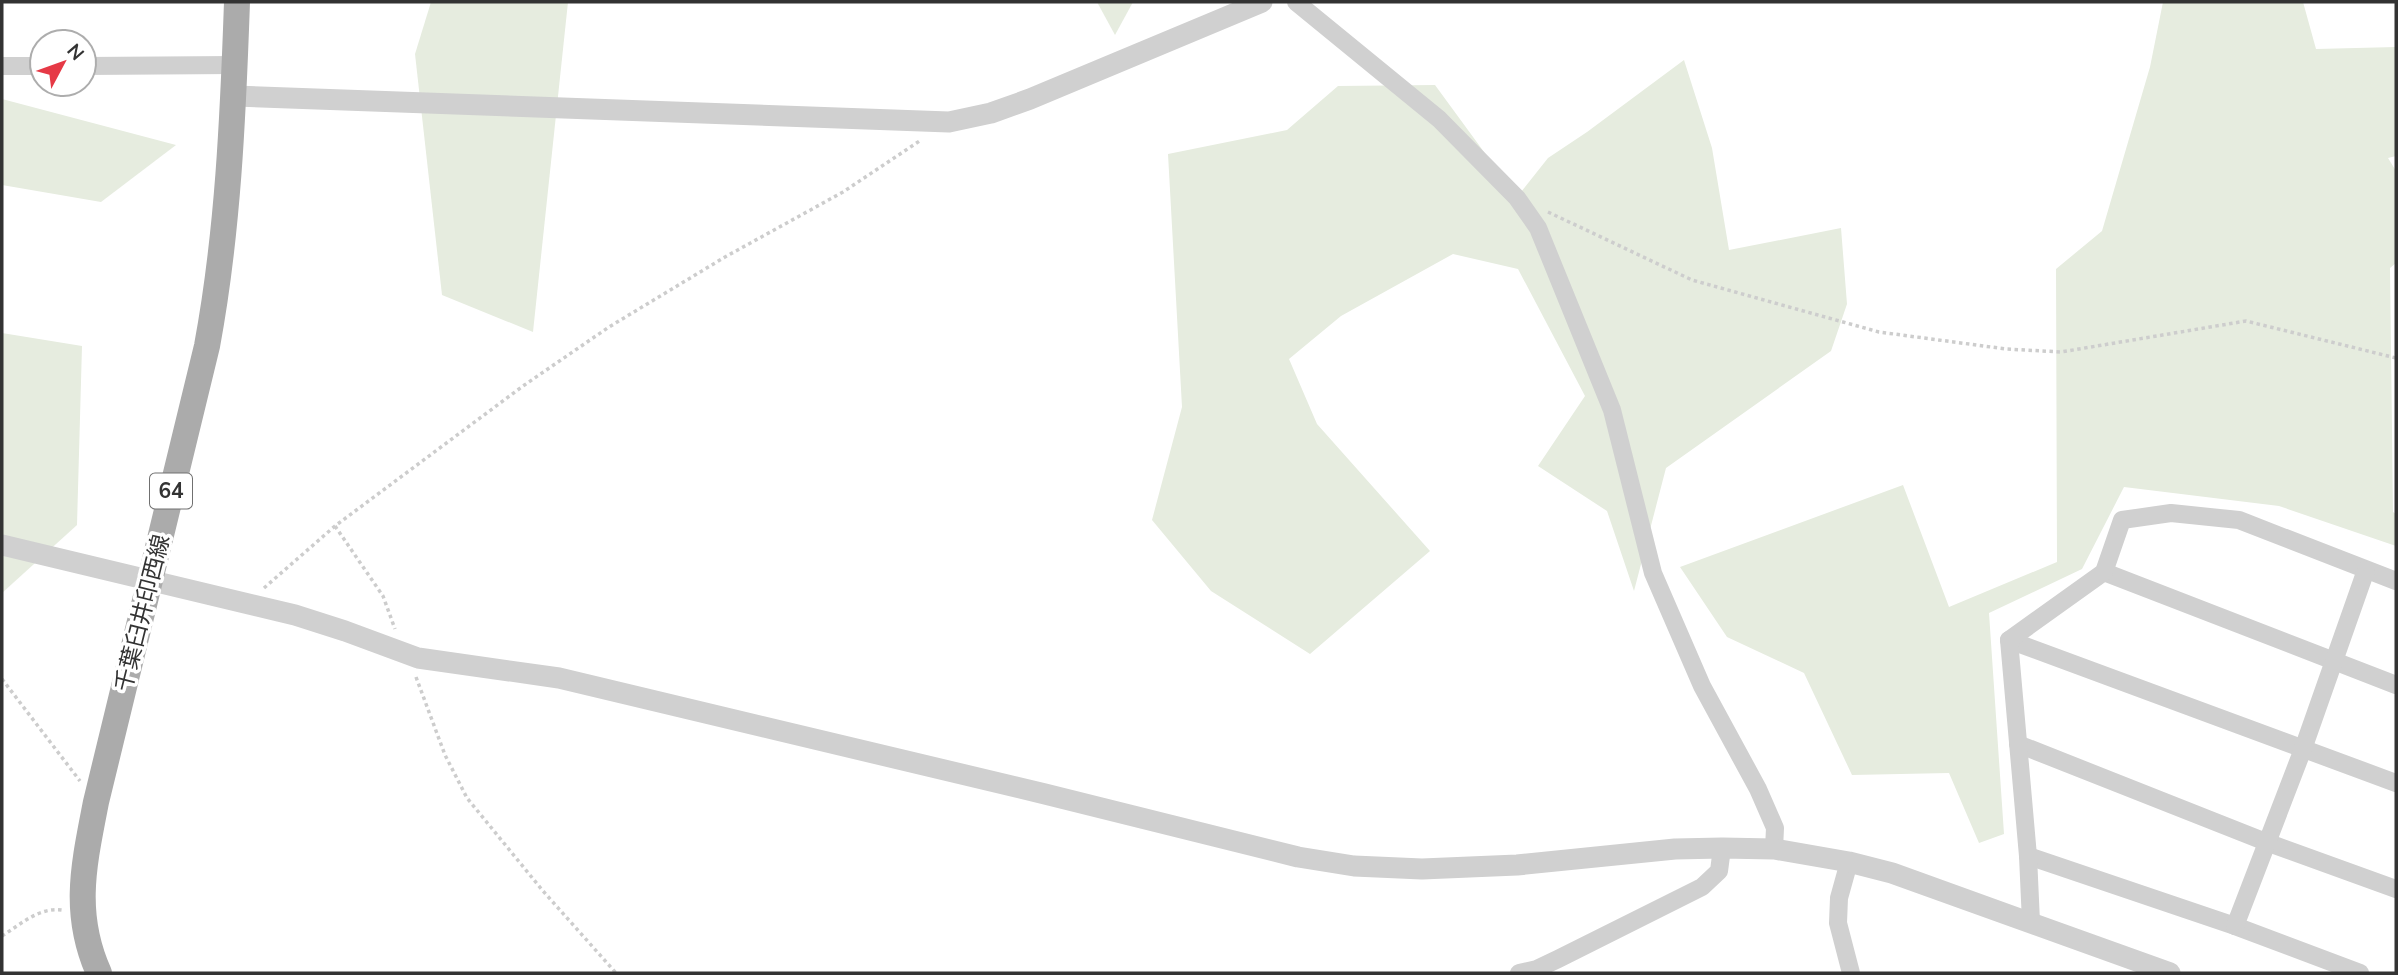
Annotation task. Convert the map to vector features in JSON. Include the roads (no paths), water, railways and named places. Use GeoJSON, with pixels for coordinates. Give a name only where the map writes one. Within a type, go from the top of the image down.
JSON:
{"type":"FeatureCollection","features":[{"type":"Feature","properties":{"kind":"main road","name":"千葉臼井印西線"},"geometry":{"type":"LineString","coordinates":[[99,973],[87,940],[82,912],[85,860],[96,802],[207,346],[216,296],[234,96],[237,2]]}},
{"type":"Feature","properties":{"kind":"street"},"geometry":{"type":"LineString","coordinates":[[234,96],[949,121],[991,113],[1030,99],[1262,2]]}},
{"type":"Feature","properties":{"kind":"street"},"geometry":{"type":"LineString","coordinates":[[1296,2],[1439,120],[1517,198],[1538,228],[1612,410],[1653,573],[1702,686],[1758,789],[1775,828],[1774,849]]}},
{"type":"Feature","properties":{"kind":"street"},"geometry":{"type":"LineString","coordinates":[[98,66],[235,65]]}},
{"type":"Feature","properties":{"kind":"street"},"geometry":{"type":"LineString","coordinates":[[2,66],[28,66]]}},
{"type":"Feature","properties":{"kind":"street"},"geometry":{"type":"LineString","coordinates":[[2009,640],[2104,572],[2122,520],[2171,513],[2239,520],[2396,581]]}},
{"type":"Feature","properties":{"kind":"street"},"geometry":{"type":"LineString","coordinates":[[2,545],[295,615],[418,658],[559,678],[1298,857],[1354,866],[1422,869],[1504,866],[1675,849],[1774,849],[1849,862],[1892,873],[2171,973]]}},
{"type":"Feature","properties":{"kind":"street"},"geometry":{"type":"LineString","coordinates":[[2235,926],[2335,663],[2367,570]]}},
{"type":"Feature","properties":{"kind":"street"},"geometry":{"type":"LineString","coordinates":[[2104,572],[2396,685]]}},
{"type":"Feature","properties":{"kind":"street"},"geometry":{"type":"LineString","coordinates":[[2009,640],[2028,856],[2031,922]]}},
{"type":"Feature","properties":{"kind":"street"},"geometry":{"type":"LineString","coordinates":[[2009,640],[2396,783]]}},
{"type":"Feature","properties":{"kind":"street"},"geometry":{"type":"LineString","coordinates":[[2018,744],[2266,842],[2396,889]]}},
{"type":"Feature","properties":{"kind":"street"},"geometry":{"type":"LineString","coordinates":[[1519,973],[1537,969],[1559,959],[1702,887],[1719,871],[1722,848]]}},
{"type":"Feature","properties":{"kind":"street"},"geometry":{"type":"LineString","coordinates":[[2028,856],[2235,926],[2360,973]]}},
{"type":"Feature","properties":{"kind":"street"},"geometry":{"type":"LineString","coordinates":[[1849,862],[1839,898],[1838,923],[1851,973]]}}]}
